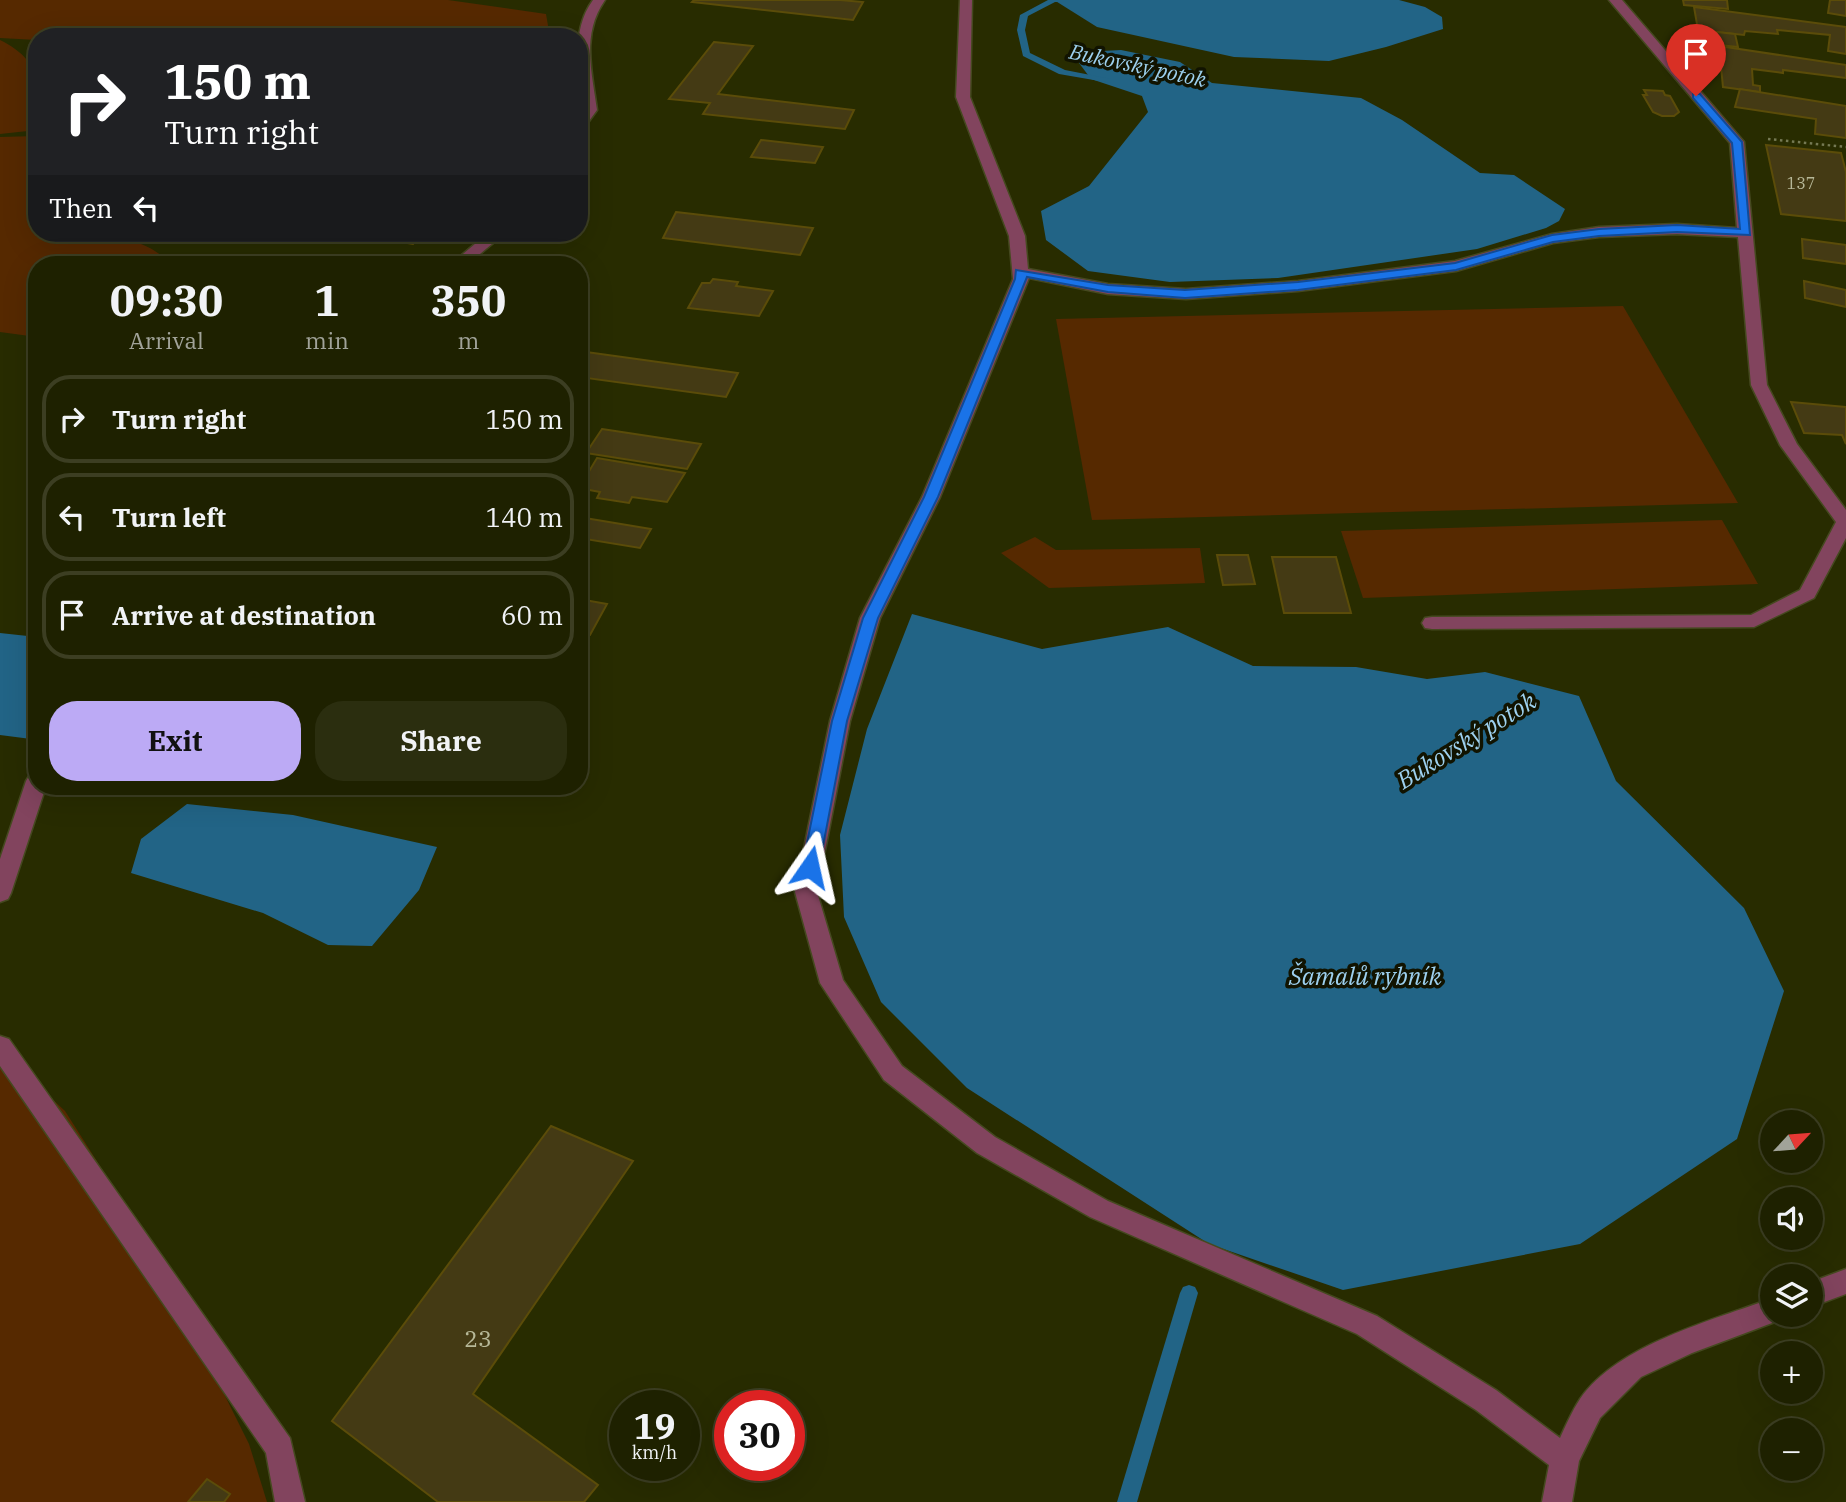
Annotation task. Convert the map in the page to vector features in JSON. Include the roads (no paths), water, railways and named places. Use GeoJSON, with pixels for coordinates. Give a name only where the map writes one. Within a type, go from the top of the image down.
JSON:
{"type":"FeatureCollection","features":[{"type":"Feature","properties":{"kind":"street"},"geometry":{"type":"LineString","coordinates":[[586,28],[599,0]]}},
{"type":"Feature","properties":{"kind":"street"},"geometry":{"type":"LineString","coordinates":[[966,0],[963,97],[1017,236],[1021,279],[931,497],[870,618],[839,721],[806,892],[832,983],[893,1073],[986,1145],[1099,1209],[1367,1325],[1486,1400],[1565,1460]]}},
{"type":"Feature","properties":{"kind":"street"},"geometry":{"type":"LineString","coordinates":[[1432,623],[1754,621],[1807,594],[1846,522],[1789,445],[1759,385],[1737,142],[1615,0]]}},
{"type":"Feature","properties":{"kind":"street"},"geometry":{"type":"LineString","coordinates":[[588,92],[588,113]]}},
{"type":"Feature","properties":{"kind":"street"},"geometry":{"type":"LineString","coordinates":[[1020,272],[1108,289],[1185,294],[1298,286],[1456,266],[1552,239],[1599,232],[1677,229],[1746,233]]}},
{"type":"Feature","properties":{"kind":"street"},"geometry":{"type":"LineString","coordinates":[[469,256],[486,242]]}},
{"type":"Feature","properties":{"kind":"street"},"geometry":{"type":"LineString","coordinates":[[0,893],[32,795]]}},
{"type":"Feature","properties":{"kind":"street"},"geometry":{"type":"LineString","coordinates":[[0,1046],[280,1448],[290,1502]]}},
{"type":"Feature","properties":{"kind":"street"},"geometry":{"type":"LineString","coordinates":[[1823,1290],[1846,1281]]}},
{"type":"Feature","properties":{"kind":"street"},"geometry":{"type":"LineString","coordinates":[[1558,1502],[1565,1460],[1590,1408],[1631,1368],[1683,1344],[1760,1315]]}},
{"type":"Feature","properties":{"kind":"water"},"geometry":{"type":"Polygon","coordinates":[[[1054,0],[1399,0],[1425,7],[1442,17],[1443,29],[1329,61],[1234,57],[1097,27],[1054,0]]]}},
{"type":"Feature","properties":{"kind":"water"},"geometry":{"type":"Polygon","coordinates":[[[1121,50],[1180,62],[1212,83],[1361,98],[1402,120],[1480,173],[1514,175],[1565,209],[1559,221],[1546,228],[1477,249],[1278,278],[1170,282],[1088,271],[1046,240],[1041,211],[1089,186],[1148,112],[1142,96],[1091,79],[1079,63],[1084,52],[1121,50]]]}},
{"type":"Feature","properties":{"kind":"water","name":"Šamalů rybník"},"geometry":{"type":"Polygon","coordinates":[[[912,614],[1042,649],[1168,627],[1253,666],[1356,667],[1427,679],[1485,672],[1579,696],[1616,781],[1744,908],[1784,991],[1737,1139],[1580,1244],[1343,1290],[1209,1244],[967,1088],[881,1002],[844,917],[840,835],[867,729],[912,614]]]}},
{"type":"Feature","properties":{"kind":"water"},"geometry":{"type":"Polygon","coordinates":[[[0,633],[28,636],[28,739],[0,735],[0,633]]]}},
{"type":"Feature","properties":{"kind":"water"},"geometry":{"type":"Polygon","coordinates":[[[187,804],[293,815],[437,847],[419,890],[372,946],[328,945],[263,913],[131,873],[141,839],[187,804]]]}},
{"type":"Feature","properties":{"kind":"waterway","name":"Bukovský potok"},"geometry":{"type":"LineString","coordinates":[[1073,0],[1054,0],[1024,15],[1021,30],[1026,54],[1062,72],[1108,81]]}},
{"type":"Feature","properties":{"kind":"waterway","name":"Bukovský potok"},"geometry":{"type":"LineString","coordinates":[[1127,1502],[1189,1293]]}}]}
